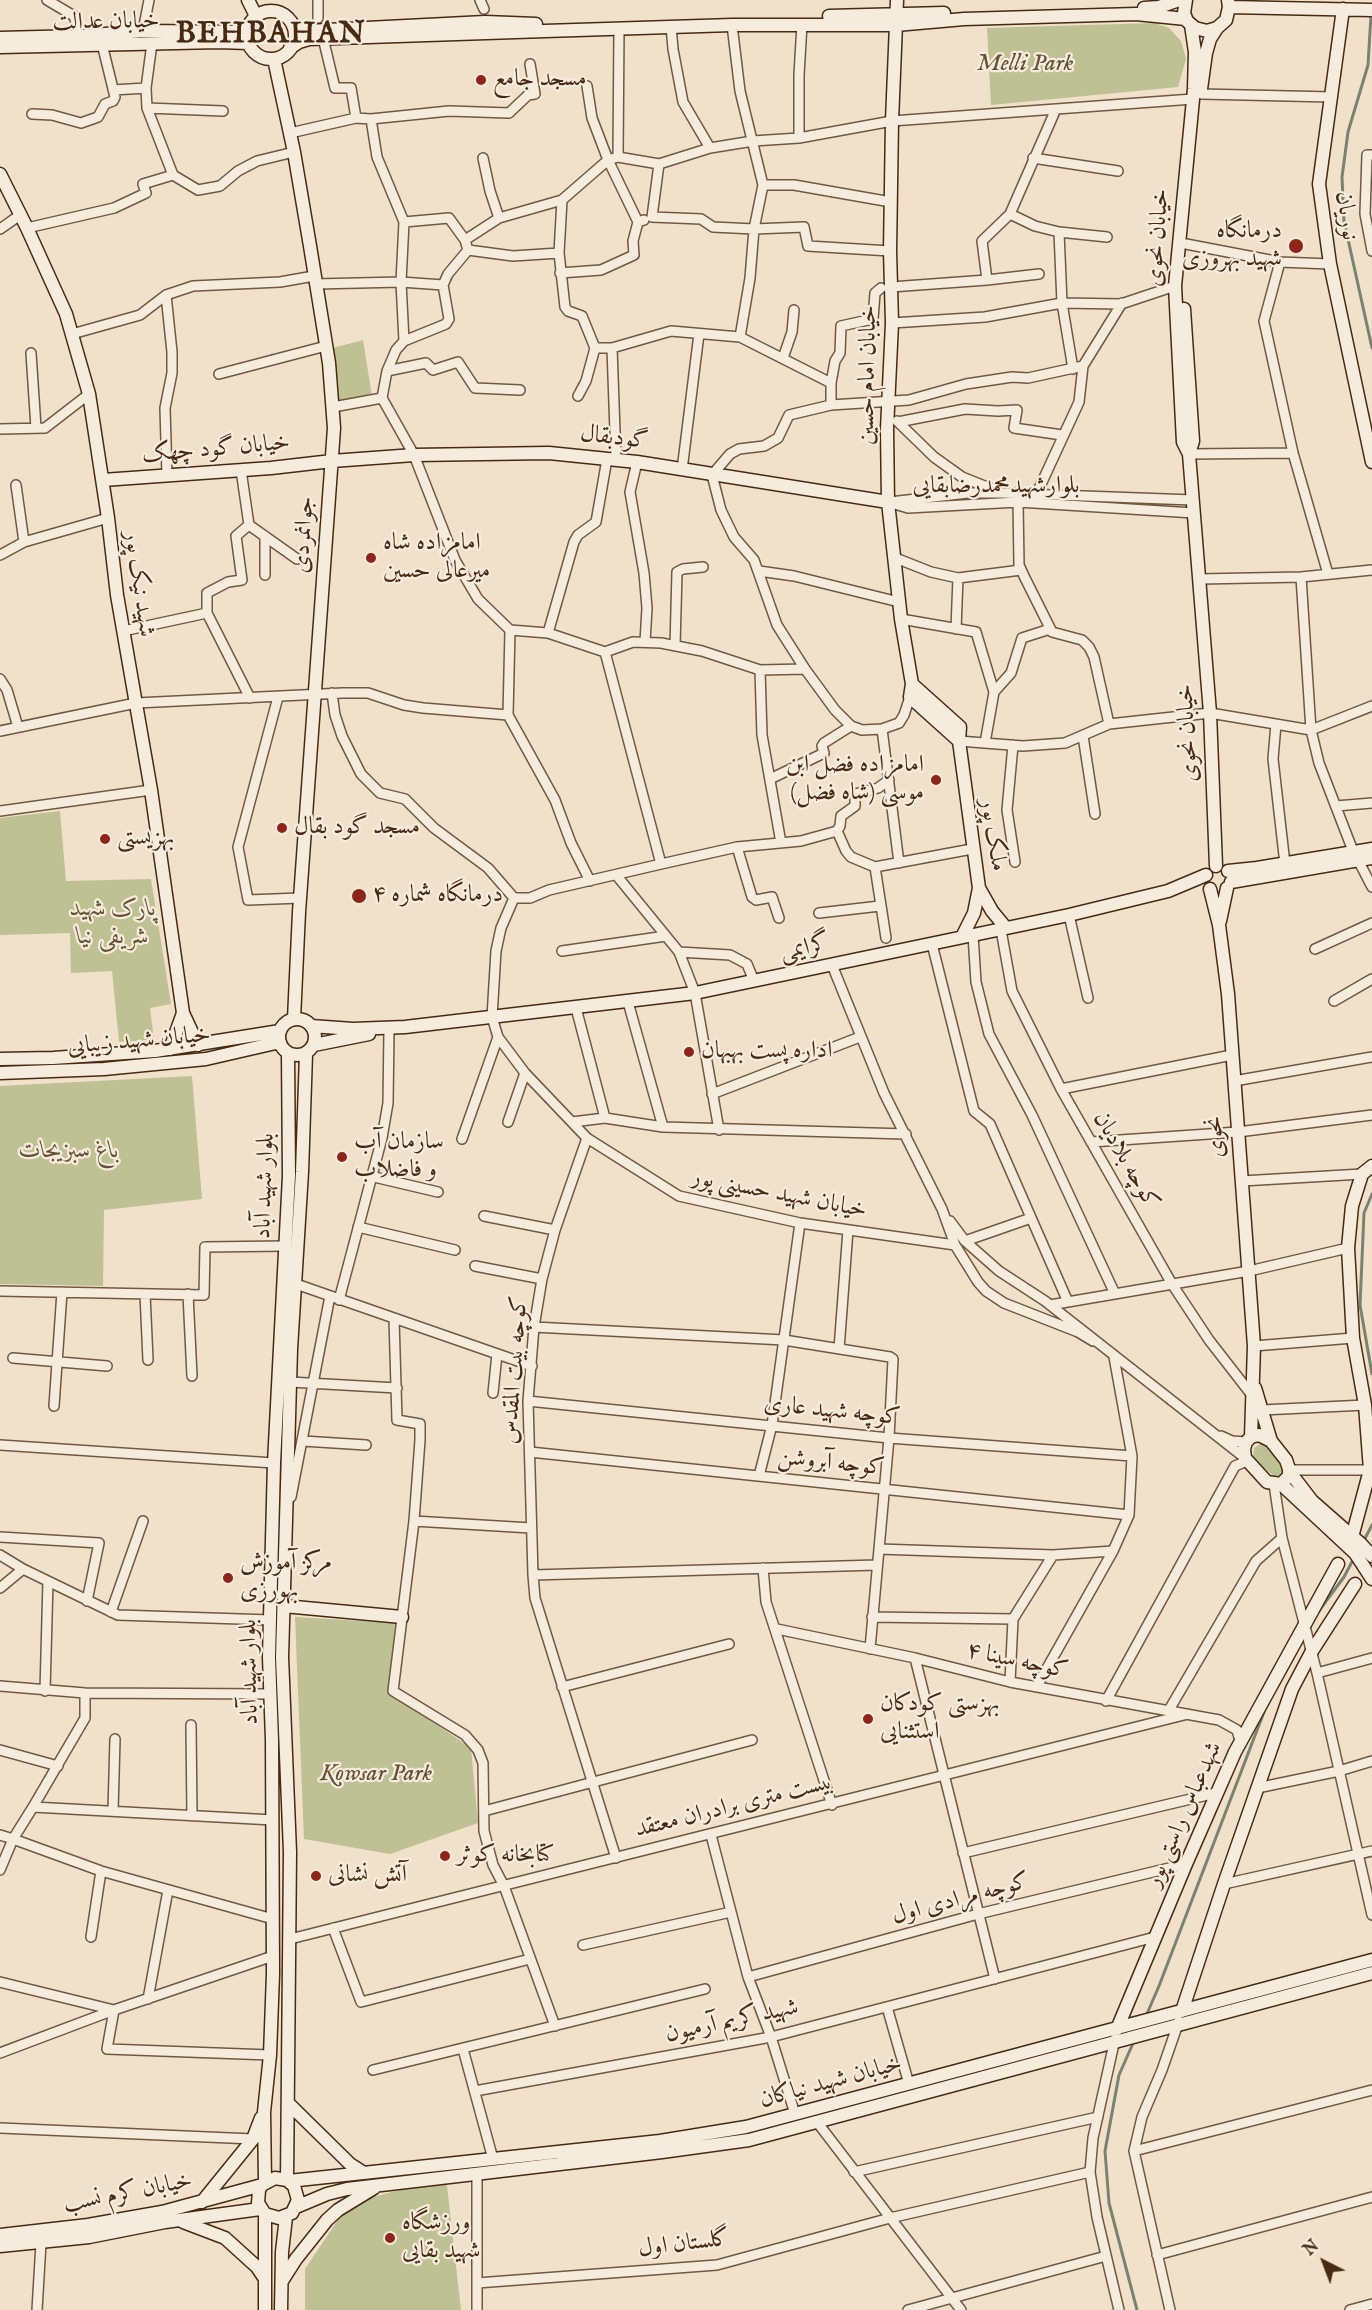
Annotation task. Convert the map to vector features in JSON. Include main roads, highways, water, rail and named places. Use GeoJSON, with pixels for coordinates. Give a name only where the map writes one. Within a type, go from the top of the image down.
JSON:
{"type":"FeatureCollection","features":[{"type":"Feature","properties":{"kind":"main road"},"geometry":{"type":"LineString","coordinates":[[248,0],[256,16]]}},
{"type":"Feature","properties":{"kind":"main road","name":"خیابان امام حسین"},"geometry":{"type":"LineString","coordinates":[[897,0],[890,251],[886,288],[892,324],[888,502],[901,619],[912,684],[910,697],[958,741]]}},
{"type":"Feature","properties":{"kind":"main road"},"geometry":{"type":"LineString","coordinates":[[1179,0],[1158,8],[896,19],[802,24],[671,26],[323,39],[299,42],[286,53],[274,58],[258,55],[248,38],[251,21],[262,12],[277,12],[299,30],[308,31],[485,22],[545,24],[896,19],[964,19],[1136,14],[1188,22],[1207,31],[1217,28]]}},
{"type":"Feature","properties":{"kind":"main road","name":"خیابان نحوی"},"geometry":{"type":"LineString","coordinates":[[1186,0],[1184,7],[1195,52],[1197,96],[1183,289],[1193,441],[1189,454]]}},
{"type":"Feature","properties":{"kind":"main road"},"geometry":{"type":"LineString","coordinates":[[1228,4],[1366,10]]}},
{"type":"Feature","properties":{"kind":"main road","name":"خیابان نحوی"},"geometry":{"type":"LineString","coordinates":[[1216,866],[1210,713],[1189,454],[1183,442],[1175,286],[1197,96],[1210,39],[1226,20],[1228,4]]}},
{"type":"Feature","properties":{"kind":"main road","name":"نوریان"},"geometry":{"type":"LineString","coordinates":[[1343,9],[1319,184],[1330,264],[1372,462]]}},
{"type":"Feature","properties":{"kind":"main road"},"geometry":{"type":"LineString","coordinates":[[290,48],[294,33],[293,26]]}},
{"type":"Feature","properties":{"kind":"main road","name":"خیابان عدالت"},"geometry":{"type":"LineString","coordinates":[[0,39],[143,31],[248,38]]}},
{"type":"Feature","properties":{"kind":"main road","name":"خیابان عدالت"},"geometry":{"type":"LineString","coordinates":[[0,47],[219,42],[248,38]]}},
{"type":"Feature","properties":{"kind":"main road","name":"جوانمردی"},"geometry":{"type":"LineString","coordinates":[[274,58],[294,152],[326,346],[334,428],[300,898],[294,1020]]}},
{"type":"Feature","properties":{"kind":"main road","name":"شهید نیک پور"},"geometry":{"type":"LineString","coordinates":[[0,174],[66,314],[88,394],[103,480],[123,630],[151,790],[183,1013],[198,1045]]}},
{"type":"Feature","properties":{"kind":"main road","name":"گودبقال"},"geometry":{"type":"LineString","coordinates":[[332,461],[414,455],[549,453],[637,462],[888,502]]}},
{"type":"Feature","properties":{"kind":"main road","name":"خیابان گود چهک"},"geometry":{"type":"LineString","coordinates":[[103,480],[332,461]]}},
{"type":"Feature","properties":{"kind":"main road","name":"ملک پور"},"geometry":{"type":"LineString","coordinates":[[912,684],[960,727],[958,741],[979,888],[1003,929]]}},
{"type":"Feature","properties":{"kind":"main road"},"geometry":{"type":"LineString","coordinates":[[1229,880],[1355,856],[1372,849]]}},
{"type":"Feature","properties":{"kind":"main road"},"geometry":{"type":"LineString","coordinates":[[1219,925],[1229,880],[1221,866],[1216,866],[1212,868],[1208,884],[1219,892],[1229,880],[1286,864],[1355,856],[1372,858]]}},
{"type":"Feature","properties":{"kind":"main road","name":"گرایمی"},"geometry":{"type":"LineString","coordinates":[[405,1027],[695,993],[1208,884]]}},
{"type":"Feature","properties":{"kind":"main road","name":"نحوی"},"geometry":{"type":"LineString","coordinates":[[1208,884],[1219,925],[1249,1271],[1254,1346],[1249,1439]]}},
{"type":"Feature","properties":{"kind":"main road"},"geometry":{"type":"LineString","coordinates":[[968,936],[979,888]]}},
{"type":"Feature","properties":{"kind":"main road","name":"شهید نیک پور"},"geometry":{"type":"LineString","coordinates":[[170,1049],[183,1013]]}},
{"type":"Feature","properties":{"kind":"main road"},"geometry":{"type":"LineString","coordinates":[[310,1049],[315,1033],[311,1026],[303,1020],[286,1023],[280,1037],[288,1053],[310,1049],[405,1027]]}},
{"type":"Feature","properties":{"kind":"main road"},"geometry":{"type":"LineString","coordinates":[[311,1026],[353,1029],[405,1027]]}},
{"type":"Feature","properties":{"kind":"main road","name":"خیابان شهید زیبایی"},"geometry":{"type":"LineString","coordinates":[[0,1059],[53,1058],[170,1049],[280,1037]]}},
{"type":"Feature","properties":{"kind":"main road","name":"خیابان شهید زیبایی"},"geometry":{"type":"LineString","coordinates":[[0,1073],[104,1069],[195,1060],[280,1037]]}},
{"type":"Feature","properties":{"kind":"main road","name":"بلوار شهید آباد"},"geometry":{"type":"LineString","coordinates":[[288,2181],[290,1852],[282,1657],[290,1382],[305,1070],[310,1049]]}},
{"type":"Feature","properties":{"kind":"main road","name":"بلوار شهید آباد"},"geometry":{"type":"LineString","coordinates":[[264,2184],[264,2112],[270,2055],[273,1956],[271,1620],[274,1463],[289,1176],[288,1053]]}},
{"type":"Feature","properties":{"kind":"main road"},"geometry":{"type":"LineString","coordinates":[[289,1069],[305,1070]]}},
{"type":"Feature","properties":{"kind":"main road"},"geometry":{"type":"LineString","coordinates":[[1353,1537],[1370,1470],[1365,1405],[1353,1338],[1348,1248],[1352,1206],[1367,1170]]}},
{"type":"Feature","properties":{"kind":"main road"},"geometry":{"type":"LineString","coordinates":[[1253,1389],[1271,1440],[1286,1460],[1289,1470],[1312,1501],[1372,1556]]}},
{"type":"Feature","properties":{"kind":"main road"},"geometry":{"type":"LineString","coordinates":[[1271,1440],[1259,1436],[1249,1439],[1244,1449],[1246,1460],[1267,1482],[1277,1484],[1348,1546],[1365,1566],[1372,1579]]}},
{"type":"Feature","properties":{"kind":"main road"},"geometry":{"type":"LineString","coordinates":[[1277,1484],[1288,1476],[1289,1470]]}},
{"type":"Feature","properties":{"kind":"main road"},"geometry":{"type":"LineString","coordinates":[[1294,1498],[1303,1489]]}},
{"type":"Feature","properties":{"kind":"main road","name":"شهدعباس راستی پور"},"geometry":{"type":"LineString","coordinates":[[1117,2029],[1185,1864],[1240,1741],[1338,1564]]}},
{"type":"Feature","properties":{"kind":"main road"},"geometry":{"type":"LineString","coordinates":[[1182,2011],[1292,1689],[1312,1652],[1355,1584]]}},
{"type":"Feature","properties":{"kind":"main road"},"geometry":{"type":"LineString","coordinates":[[284,1606],[402,1617]]}},
{"type":"Feature","properties":{"kind":"main road","name":"خیابان شهید نیاکان"},"geometry":{"type":"LineString","coordinates":[[296,2207],[347,2188],[749,2140],[1178,2026],[1332,1977],[1372,1960]]}},
{"type":"Feature","properties":{"kind":"main road","name":"خیابان شهید نیاکان"},"geometry":{"type":"LineString","coordinates":[[288,2181],[708,2134],[795,2114],[1182,2011],[1332,1977],[1372,1972]]}},
{"type":"Feature","properties":{"kind":"main road"},"geometry":{"type":"LineString","coordinates":[[288,2103],[364,2173]]}},
{"type":"Feature","properties":{"kind":"main road"},"geometry":{"type":"LineString","coordinates":[[202,2202],[253,2139],[264,2112]]}},
{"type":"Feature","properties":{"kind":"main road"},"geometry":{"type":"LineString","coordinates":[[265,2310],[263,2211],[258,2196],[264,2184],[275,2178],[288,2181],[297,2193],[296,2207],[286,2217],[282,2252],[281,2310]]}},
{"type":"Feature","properties":{"kind":"main road","name":"خیابان کرم نسب"},"geometry":{"type":"LineString","coordinates":[[0,2235],[88,2225],[162,2212],[264,2184]]}},
{"type":"Feature","properties":{"kind":"main road"},"geometry":{"type":"LineString","coordinates":[[282,2281],[301,2251],[327,2220],[362,2194],[380,2185]]}},
{"type":"Feature","properties":{"kind":"main road"},"geometry":{"type":"LineString","coordinates":[[237,2192],[240,2211]]}},
{"type":"Feature","properties":{"kind":"main road","name":"خیابان کرم نسب"},"geometry":{"type":"LineString","coordinates":[[0,2246],[41,2243],[240,2211],[263,2211]]}},
{"type":"Feature","properties":{"kind":"main road"},"geometry":{"type":"LineString","coordinates":[[263,2211],[271,2217],[286,2217]]}},
{"type":"Feature","properties":{"kind":"main road"},"geometry":{"type":"LineString","coordinates":[[178,2220],[225,2238],[257,2267],[265,2279]]}},
{"type":"Feature","properties":{"kind":"waterway"},"geometry":{"type":"LineString","coordinates":[[1371,15],[1368,65],[1348,132],[1342,177],[1344,221],[1372,348]]}},
{"type":"Feature","properties":{"kind":"waterway"},"geometry":{"type":"LineString","coordinates":[[1372,1194],[1364,1213],[1360,1305],[1372,1374]]}},
{"type":"Feature","properties":{"kind":"waterway"},"geometry":{"type":"LineString","coordinates":[[1363,1542],[1372,1525]]}},
{"type":"Feature","properties":{"kind":"waterway"},"geometry":{"type":"LineString","coordinates":[[1318,1612],[1344,1577],[1354,1558]]}},
{"type":"Feature","properties":{"kind":"waterway"},"geometry":{"type":"LineString","coordinates":[[1146,2016],[1264,1712]]}},
{"type":"Feature","properties":{"kind":"waterway"},"geometry":{"type":"LineString","coordinates":[[1134,2041],[1119,2075],[1105,2151],[1109,2203],[1137,2310]]}},
{"type":"Feature","properties":{"kind":"place","name":"مسجد جامع"},"geometry":{"type":"Point","coordinates":[481,80]}},
{"type":"Feature","properties":{"kind":"place","name":"درمانگاه شهید بهروزی"},"geometry":{"type":"Point","coordinates":[1296,246]}},
{"type":"Feature","properties":{"kind":"place","name":"امامزاده شاه میرعالی حسین"},"geometry":{"type":"Point","coordinates":[371,558]}},
{"type":"Feature","properties":{"kind":"place","name":"امامزاده فضل ابن موسی (شاه فضل)"},"geometry":{"type":"Point","coordinates":[936,780]}},
{"type":"Feature","properties":{"kind":"place","name":"مسجد گود بقال"},"geometry":{"type":"Point","coordinates":[282,828]}},
{"type":"Feature","properties":{"kind":"place","name":"بهزیستی"},"geometry":{"type":"Point","coordinates":[105,839]}},
{"type":"Feature","properties":{"kind":"place","name":"درمانگاه شماره ۴"},"geometry":{"type":"Point","coordinates":[359,896]}},
{"type":"Feature","properties":{"kind":"place","name":"اداره پست بهبهان"},"geometry":{"type":"Point","coordinates":[689,1052]}},
{"type":"Feature","properties":{"kind":"place","name":"سازمان آب و فاضلاب"},"geometry":{"type":"Point","coordinates":[342,1157]}},
{"type":"Feature","properties":{"kind":"place","name":"مرکز آموزش بهورزی"},"geometry":{"type":"Point","coordinates":[228,1578]}},
{"type":"Feature","properties":{"kind":"place","name":"بهزستی کودکان استثنایی"},"geometry":{"type":"Point","coordinates":[868,1719]}},
{"type":"Feature","properties":{"kind":"place","name":"کتابخانه کوثر"},"geometry":{"type":"Point","coordinates":[445,1856]}},
{"type":"Feature","properties":{"kind":"place","name":"آتش نشانی"},"geometry":{"type":"Point","coordinates":[316,1876]}},
{"type":"Feature","properties":{"kind":"place","name":"ورزشگاه شهید بقایی"},"geometry":{"type":"Point","coordinates":[390,2238]}},
{"type":"Feature","properties":{"kind":"district","name":"BEHBAHAN"},"geometry":{"type":"Point","coordinates":[271,36]}},
{"type":"Feature","properties":{"kind":"park label","name":"Melli Park"},"geometry":{"type":"Point","coordinates":[1025,65]}},
{"type":"Feature","properties":{"kind":"park label","name":"پارک شهید شریفی نیا"},"geometry":{"type":"Point","coordinates":[113,924]}},
{"type":"Feature","properties":{"kind":"park label","name":"باغ سبزیجات"},"geometry":{"type":"Point","coordinates":[69,1152]}},
{"type":"Feature","properties":{"kind":"park label","name":"Kowsar Park"},"geometry":{"type":"Point","coordinates":[376,1775]}}]}
